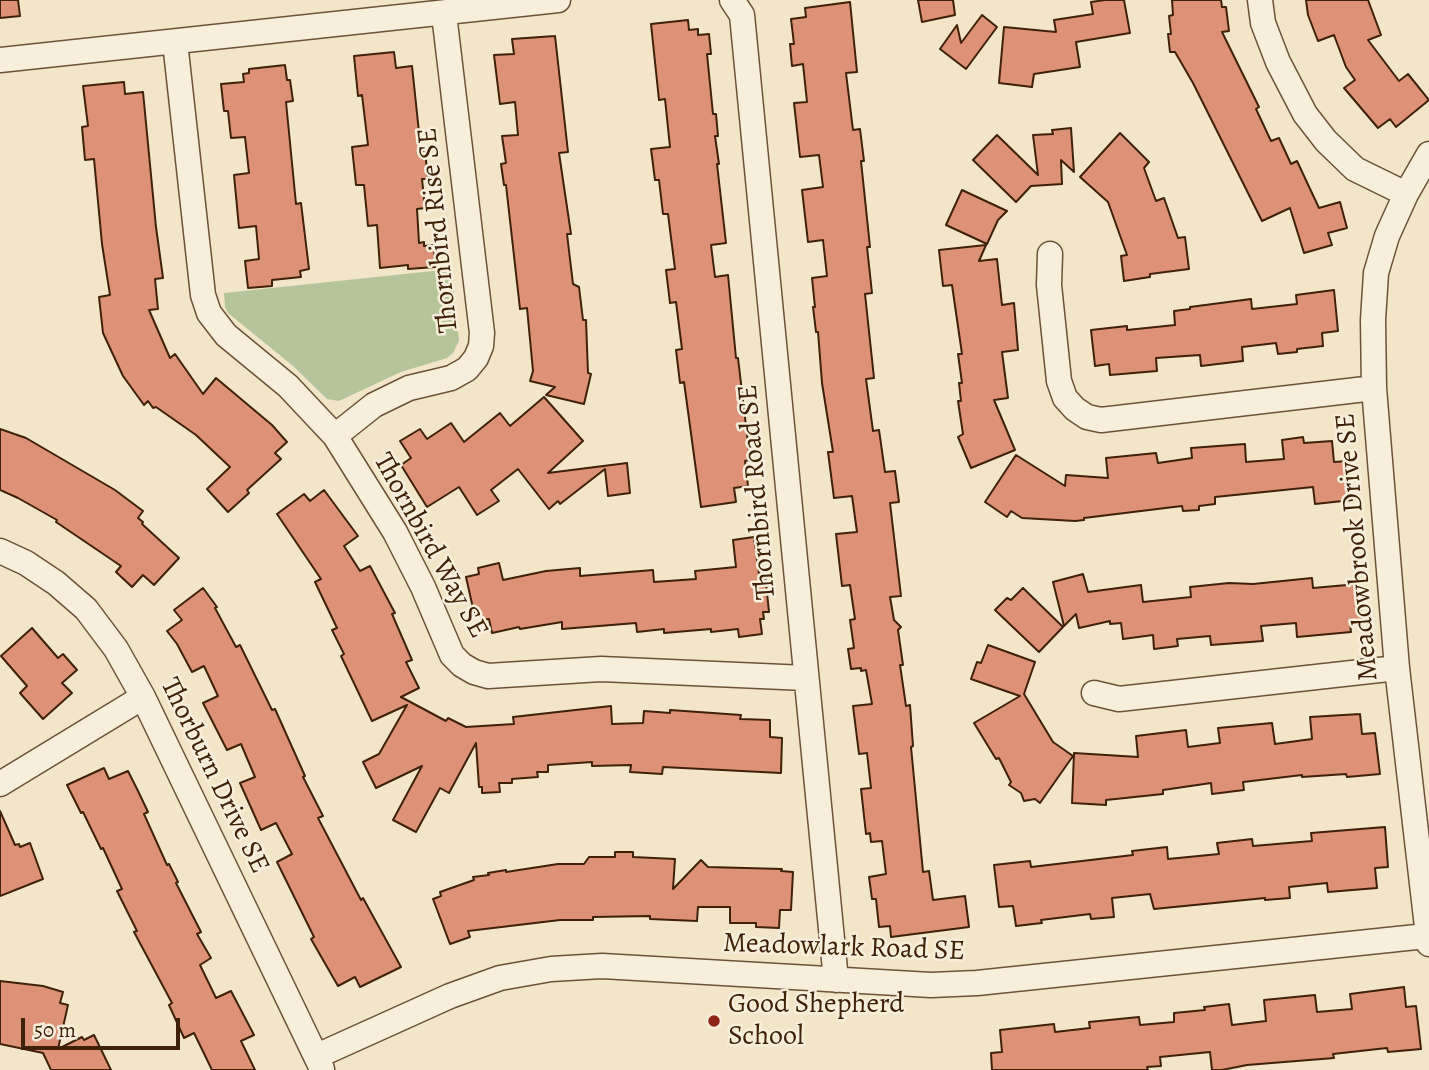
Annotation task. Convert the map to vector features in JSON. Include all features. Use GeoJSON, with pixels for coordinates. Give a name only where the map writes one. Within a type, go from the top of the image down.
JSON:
{"type":"FeatureCollection","features":[{"type":"Feature","properties":{"kind":"street"},"geometry":{"type":"LineString","coordinates":[[0,60],[558,0]]}},
{"type":"Feature","properties":{"kind":"street","name":"Thornbird Road SE"},"geometry":{"type":"LineString","coordinates":[[732,0],[743,15],[836,980]]}},
{"type":"Feature","properties":{"kind":"street"},"geometry":{"type":"LineString","coordinates":[[1260,0],[1263,23],[1273,49],[1305,114],[1326,141],[1355,169],[1406,194]]}},
{"type":"Feature","properties":{"kind":"street","name":"Thornbird Rise SE"},"geometry":{"type":"LineString","coordinates":[[335,436],[374,405],[409,388],[452,378],[467,369],[481,346],[482,333],[444,14]]}},
{"type":"Feature","properties":{"kind":"street","name":"Thornbird Way SE"},"geometry":{"type":"LineString","coordinates":[[175,42],[203,295],[209,313],[226,335],[288,386],[335,436],[395,532],[423,587],[452,655],[474,672],[500,676],[601,669],[806,678]]}},
{"type":"Feature","properties":{"kind":"street","name":"Meadowbrook Drive SE"},"geometry":{"type":"LineString","coordinates":[[1428,940],[1398,668],[1374,388],[1373,320],[1376,273],[1387,236],[1406,194],[1429,154]]}},
{"type":"Feature","properties":{"kind":"street"},"geometry":{"type":"LineString","coordinates":[[1051,254],[1049,285],[1059,381],[1065,398],[1087,417],[1101,420],[1374,388]]}},
{"type":"Feature","properties":{"kind":"street","name":"Thorburn Drive SE"},"geometry":{"type":"LineString","coordinates":[[0,551],[26,563],[56,583],[86,609],[116,649],[143,697],[319,1063]]}},
{"type":"Feature","properties":{"kind":"street"},"geometry":{"type":"LineString","coordinates":[[1094,693],[1119,699],[1398,668]]}},
{"type":"Feature","properties":{"kind":"street"},"geometry":{"type":"LineString","coordinates":[[0,784],[143,697]]}},
{"type":"Feature","properties":{"kind":"street","name":"Meadowlark Road SE"},"geometry":{"type":"LineString","coordinates":[[319,1063],[450,996],[500,978],[551,969],[602,966],[931,985],[977,983],[1428,940]]}},
{"type":"Feature","properties":{"kind":"green space"},"geometry":{"type":"Polygon","coordinates":[[[452,269],[459,341],[453,353],[447,358],[401,372],[339,401],[327,399],[293,366],[228,313],[225,307],[224,293],[452,269]]]}},
{"type":"Feature","properties":{"kind":"building"},"geometry":{"type":"Polygon","coordinates":[[[0,0],[18,0],[20,16],[0,18],[0,0]]]}},
{"type":"Feature","properties":{"kind":"building"},"geometry":{"type":"Polygon","coordinates":[[[918,0],[953,0],[955,15],[922,22],[918,0]]]}},
{"type":"Feature","properties":{"kind":"building"},"geometry":{"type":"Polygon","coordinates":[[[1124,0],[1130,33],[1076,42],[1080,67],[1034,74],[1032,87],[999,83],[1004,27],[1056,32],[1054,20],[1093,14],[1091,2],[1124,0]]]}},
{"type":"Feature","properties":{"kind":"building"},"geometry":{"type":"Polygon","coordinates":[[[1172,0],[1221,0],[1222,7],[1226,7],[1229,31],[1222,32],[1259,107],[1256,109],[1271,141],[1279,138],[1291,164],[1297,161],[1319,208],[1340,202],[1347,228],[1328,233],[1332,245],[1304,253],[1290,208],[1262,221],[1193,83],[1175,52],[1170,52],[1168,34],[1171,34],[1169,16],[1173,15],[1172,0]]]}},
{"type":"Feature","properties":{"kind":"building"},"geometry":{"type":"Polygon","coordinates":[[[1306,0],[1368,0],[1381,35],[1368,40],[1399,81],[1408,74],[1429,100],[1396,127],[1390,119],[1378,128],[1344,88],[1355,80],[1346,67],[1334,35],[1318,41],[1308,15],[1306,0]]]}},
{"type":"Feature","properties":{"kind":"building"},"geometry":{"type":"Polygon","coordinates":[[[850,2],[857,72],[846,73],[853,130],[860,129],[864,161],[861,161],[872,293],[865,294],[874,378],[866,379],[873,431],[879,430],[885,472],[895,471],[899,502],[890,503],[901,596],[890,597],[894,620],[901,627],[898,630],[903,665],[900,665],[906,706],[910,705],[911,747],[923,872],[929,871],[933,900],[965,896],[969,927],[891,937],[890,926],[879,927],[876,899],[872,899],[869,877],[886,874],[882,841],[871,842],[870,833],[866,834],[861,789],[871,788],[867,753],[859,754],[853,706],[872,704],[866,670],[851,669],[848,649],[854,648],[850,620],[855,619],[850,585],[842,586],[836,534],[857,532],[852,496],[834,498],[828,452],[833,452],[813,307],[812,278],[827,276],[823,240],[808,242],[802,190],[823,187],[819,155],[800,157],[794,103],[807,102],[803,64],[792,66],[790,44],[794,44],[791,19],[806,17],[805,8],[850,2]]]}},
{"type":"Feature","properties":{"kind":"building"},"geometry":{"type":"Polygon","coordinates":[[[982,15],[997,27],[966,69],[940,49],[957,25],[961,43],[982,15]]]}},
{"type":"Feature","properties":{"kind":"building"},"geometry":{"type":"Polygon","coordinates":[[[688,20],[689,30],[698,29],[698,35],[709,34],[711,54],[707,54],[713,114],[716,114],[717,164],[726,243],[711,245],[715,277],[728,275],[750,460],[745,461],[748,486],[734,488],[736,502],[701,507],[684,382],[680,383],[676,350],[682,349],[676,302],[670,303],[666,270],[675,269],[668,214],[663,214],[659,180],[655,180],[651,149],[670,147],[665,99],[659,100],[651,24],[688,20]]]}},
{"type":"Feature","properties":{"kind":"building"},"geometry":{"type":"Polygon","coordinates":[[[555,36],[568,152],[559,153],[571,234],[567,234],[573,284],[579,287],[583,320],[586,320],[588,373],[591,374],[584,404],[546,395],[555,387],[530,381],[533,371],[527,308],[520,309],[506,185],[501,164],[506,163],[502,136],[518,135],[515,102],[500,104],[494,55],[514,54],[512,39],[555,36]]]}},
{"type":"Feature","properties":{"kind":"building"},"geometry":{"type":"Polygon","coordinates":[[[394,52],[396,68],[412,66],[421,151],[425,151],[428,179],[422,179],[425,208],[417,209],[419,243],[424,242],[424,246],[434,245],[435,267],[408,269],[408,265],[380,268],[377,225],[368,226],[364,185],[356,185],[352,147],[368,145],[362,95],[358,96],[354,56],[394,52]]]}},
{"type":"Feature","properties":{"kind":"building"},"geometry":{"type":"Polygon","coordinates":[[[285,65],[293,101],[286,102],[296,204],[301,203],[309,269],[300,271],[301,277],[272,280],[272,286],[248,288],[245,261],[259,259],[256,226],[239,228],[234,175],[249,173],[245,137],[231,138],[221,84],[244,82],[243,74],[249,73],[249,69],[285,65]]]}},
{"type":"Feature","properties":{"kind":"building"},"geometry":{"type":"Polygon","coordinates":[[[124,82],[125,94],[143,92],[163,278],[155,279],[158,309],[149,310],[170,358],[175,354],[203,394],[216,378],[272,425],[287,442],[275,453],[281,459],[247,490],[249,493],[228,512],[207,489],[230,467],[196,435],[156,407],[153,408],[148,401],[144,405],[123,376],[103,333],[99,297],[110,295],[94,159],[85,160],[82,127],[88,126],[83,86],[124,82]]]}},
{"type":"Feature","properties":{"kind":"building"},"geometry":{"type":"Polygon","coordinates":[[[1071,128],[1074,172],[1061,160],[1062,184],[1031,186],[1016,202],[973,160],[997,135],[1038,175],[1033,135],[1053,134],[1052,130],[1071,128]]]}},
{"type":"Feature","properties":{"kind":"building"},"geometry":{"type":"Polygon","coordinates":[[[1120,133],[1149,162],[1144,168],[1156,201],[1164,198],[1178,238],[1185,237],[1189,269],[1150,274],[1150,277],[1124,281],[1121,256],[1127,255],[1108,202],[1080,177],[1120,133]]]}},
{"type":"Feature","properties":{"kind":"building"},"geometry":{"type":"Polygon","coordinates":[[[962,190],[1007,211],[998,220],[987,244],[946,225],[962,190]]]}},
{"type":"Feature","properties":{"kind":"building"},"geometry":{"type":"Polygon","coordinates":[[[986,245],[979,261],[997,259],[1002,305],[1014,303],[1018,350],[1002,352],[1008,398],[994,400],[1015,450],[971,468],[958,437],[963,434],[958,401],[961,401],[959,383],[962,383],[958,354],[962,354],[952,285],[943,286],[939,250],[986,245]]]}},
{"type":"Feature","properties":{"kind":"building"},"geometry":{"type":"Polygon","coordinates":[[[1334,290],[1338,331],[1322,333],[1323,346],[1278,354],[1276,343],[1242,347],[1243,361],[1201,366],[1200,355],[1156,358],[1157,371],[1110,375],[1109,364],[1095,366],[1091,330],[1127,326],[1127,330],[1175,325],[1174,311],[1190,307],[1251,299],[1252,309],[1297,304],[1296,295],[1334,290]]]}},
{"type":"Feature","properties":{"kind":"building"},"geometry":{"type":"Polygon","coordinates":[[[544,397],[583,441],[548,473],[627,463],[630,493],[608,496],[605,469],[560,504],[558,501],[549,509],[518,469],[491,490],[499,501],[477,515],[459,487],[427,507],[401,465],[411,458],[400,441],[420,429],[427,439],[451,423],[464,442],[500,413],[510,426],[544,397]]]}},
{"type":"Feature","properties":{"kind":"building"},"geometry":{"type":"Polygon","coordinates":[[[0,429],[26,438],[115,490],[143,511],[138,518],[142,524],[179,558],[154,585],[143,575],[132,587],[116,572],[121,566],[56,522],[57,520],[0,490],[0,429]]]}},
{"type":"Feature","properties":{"kind":"building"},"geometry":{"type":"Polygon","coordinates":[[[1303,437],[1304,443],[1332,441],[1334,462],[1348,461],[1352,500],[1315,504],[1313,487],[1215,497],[1215,504],[1199,506],[1199,510],[1183,511],[1182,506],[1075,521],[1022,518],[1011,511],[1007,517],[985,502],[1016,455],[1065,486],[1066,475],[1108,478],[1106,458],[1156,453],[1158,463],[1192,458],[1191,448],[1245,444],[1246,462],[1284,459],[1282,440],[1303,437]]]}},
{"type":"Feature","properties":{"kind":"building"},"geometry":{"type":"Polygon","coordinates":[[[324,490],[358,536],[344,546],[360,571],[370,566],[395,613],[392,614],[412,660],[406,662],[419,688],[401,697],[446,721],[448,718],[466,727],[514,724],[513,717],[611,706],[612,724],[643,723],[644,711],[670,713],[670,710],[770,720],[770,737],[782,738],[781,773],[663,767],[662,774],[630,772],[631,765],[592,766],[592,762],[548,765],[548,772],[537,772],[538,777],[512,779],[512,783],[499,783],[500,792],[482,793],[482,787],[479,787],[476,743],[449,793],[440,788],[416,832],[393,820],[422,766],[376,788],[363,762],[379,754],[407,705],[372,721],[341,656],[344,654],[332,630],[337,628],[315,582],[321,579],[277,514],[304,494],[310,501],[324,490]]]}},
{"type":"Feature","properties":{"kind":"building"},"geometry":{"type":"Polygon","coordinates":[[[754,537],[759,574],[765,573],[769,612],[763,612],[764,619],[760,619],[762,634],[739,637],[738,629],[664,633],[664,629],[637,632],[636,623],[562,629],[562,622],[492,633],[489,619],[482,620],[481,615],[475,617],[466,577],[479,574],[478,568],[499,563],[503,580],[546,571],[580,568],[580,576],[653,570],[654,582],[696,579],[695,571],[736,567],[733,540],[754,537]]]}},
{"type":"Feature","properties":{"kind":"building"},"geometry":{"type":"Polygon","coordinates":[[[1083,574],[1088,592],[1141,585],[1143,602],[1191,597],[1190,587],[1229,583],[1253,584],[1312,578],[1313,588],[1358,584],[1362,623],[1350,624],[1351,632],[1297,637],[1296,623],[1261,626],[1263,641],[1211,645],[1210,636],[1177,639],[1178,646],[1154,649],[1153,635],[1123,639],[1121,623],[1110,624],[1110,621],[1079,628],[1076,614],[1064,626],[1053,582],[1083,574]]]}},
{"type":"Feature","properties":{"kind":"building"},"geometry":{"type":"Polygon","coordinates":[[[203,588],[217,607],[215,608],[236,647],[240,645],[272,710],[275,709],[305,776],[303,777],[323,816],[318,818],[361,900],[363,898],[401,967],[360,987],[355,977],[338,986],[311,939],[314,937],[277,862],[292,854],[276,823],[261,830],[240,783],[255,777],[241,744],[227,750],[203,703],[218,696],[204,666],[192,672],[167,631],[182,620],[174,610],[203,588]]]}},
{"type":"Feature","properties":{"kind":"building"},"geometry":{"type":"Polygon","coordinates":[[[1023,588],[1063,627],[1039,652],[995,610],[1023,588]]]}},
{"type":"Feature","properties":{"kind":"building"},"geometry":{"type":"Polygon","coordinates":[[[32,628],[58,658],[63,654],[77,670],[62,683],[72,693],[43,719],[20,693],[27,686],[1,656],[32,628]]]}},
{"type":"Feature","properties":{"kind":"building"},"geometry":{"type":"Polygon","coordinates":[[[988,645],[1035,662],[1024,694],[1053,742],[1073,756],[1040,803],[1035,799],[1024,801],[1021,793],[1009,785],[1011,782],[999,758],[996,759],[974,723],[1020,696],[971,679],[977,662],[981,663],[988,645]]]}},
{"type":"Feature","properties":{"kind":"building"},"geometry":{"type":"Polygon","coordinates":[[[1360,714],[1362,734],[1375,733],[1380,774],[1347,777],[1346,774],[1302,775],[1243,782],[1244,790],[1212,794],[1211,783],[1163,790],[1163,794],[1106,800],[1106,805],[1072,803],[1074,753],[1138,757],[1136,736],[1186,730],[1188,747],[1220,743],[1218,728],[1272,723],[1275,744],[1312,739],[1310,717],[1360,714]]]}},
{"type":"Feature","properties":{"kind":"building"},"geometry":{"type":"Polygon","coordinates":[[[104,768],[109,779],[128,771],[148,812],[144,814],[167,865],[169,864],[201,932],[197,934],[211,958],[200,965],[216,998],[231,991],[254,1035],[241,1041],[255,1070],[212,1070],[194,1033],[184,1038],[169,1005],[172,1003],[134,932],[137,931],[117,891],[122,889],[103,848],[101,849],[67,785],[104,768]]]}},
{"type":"Feature","properties":{"kind":"building"},"geometry":{"type":"Polygon","coordinates":[[[0,811],[15,845],[19,844],[20,847],[30,843],[43,879],[0,896],[0,811]]]}},
{"type":"Feature","properties":{"kind":"building"},"geometry":{"type":"Polygon","coordinates":[[[1385,827],[1388,867],[1375,868],[1377,888],[1328,892],[1327,883],[1289,887],[1290,898],[1154,909],[1150,894],[1112,898],[1114,917],[1091,919],[1090,914],[1016,926],[1013,906],[999,907],[994,865],[1030,861],[1031,867],[1133,855],[1132,851],[1167,847],[1168,859],[1219,854],[1217,843],[1252,839],[1253,846],[1312,841],[1311,833],[1385,827]]]}},
{"type":"Feature","properties":{"kind":"building"},"geometry":{"type":"Polygon","coordinates":[[[615,852],[633,852],[633,857],[675,859],[673,889],[701,860],[708,867],[782,869],[781,871],[793,872],[791,910],[780,910],[779,928],[756,927],[756,923],[730,923],[730,907],[698,907],[697,921],[650,919],[650,916],[560,920],[468,931],[470,937],[450,944],[433,899],[441,896],[440,892],[474,880],[473,877],[489,875],[488,873],[558,864],[584,864],[589,857],[615,857],[615,852]]]}},
{"type":"Feature","properties":{"kind":"building"},"geometry":{"type":"Polygon","coordinates":[[[0,981],[43,986],[63,992],[60,1003],[68,1005],[58,1049],[82,1037],[84,1040],[94,1035],[111,1070],[51,1070],[43,1053],[0,1044],[0,981]]]}},
{"type":"Feature","properties":{"kind":"building"},"geometry":{"type":"Polygon","coordinates":[[[1404,987],[1406,1007],[1416,1006],[1421,1049],[1388,1052],[1387,1048],[1333,1054],[1334,1058],[1247,1065],[1222,1070],[1212,1070],[1210,1052],[1160,1057],[1161,1066],[1147,1067],[1148,1070],[992,1070],[991,1053],[1002,1052],[1000,1030],[1054,1024],[1055,1032],[1090,1028],[1089,1022],[1139,1017],[1140,1025],[1174,1022],[1174,1013],[1229,1004],[1232,1025],[1266,1021],[1264,1000],[1315,995],[1317,1012],[1352,1009],[1350,994],[1404,987]]]}},
{"type":"Feature","properties":{"kind":"place","name":"Good Shepherd School"},"geometry":{"type":"Point","coordinates":[714,1021]}}]}
